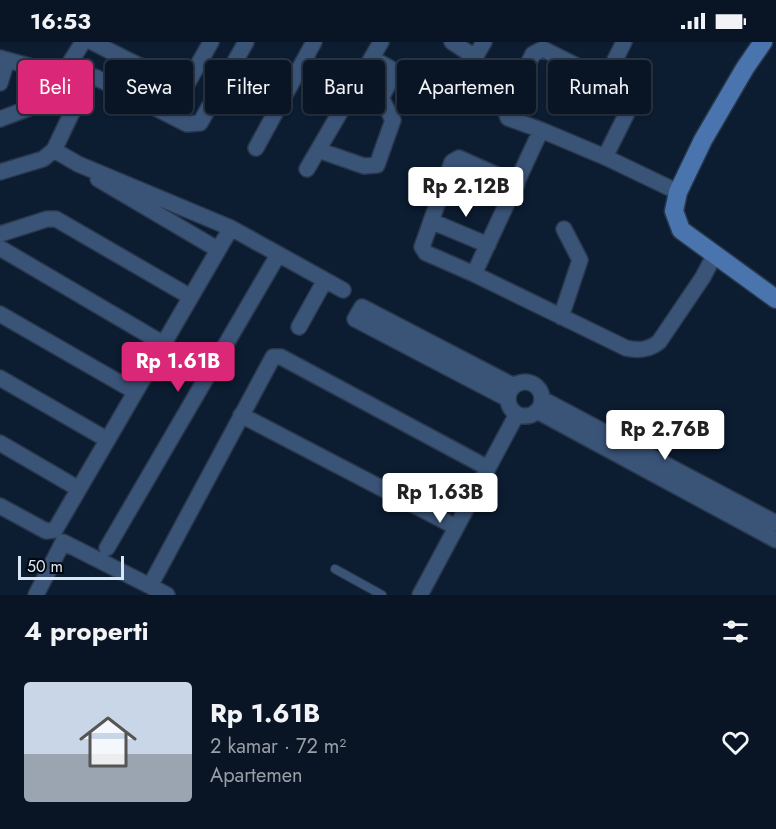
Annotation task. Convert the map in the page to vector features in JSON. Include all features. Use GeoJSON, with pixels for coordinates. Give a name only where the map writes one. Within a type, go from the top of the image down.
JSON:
{"type":"FeatureCollection","features":[{"type":"Feature","properties":{"kind":"street"},"geometry":{"type":"LineString","coordinates":[[71,60],[82,42]]}},
{"type":"Feature","properties":{"kind":"street"},"geometry":{"type":"LineString","coordinates":[[92,42],[182,87],[187,84],[211,42]]}},
{"type":"Feature","properties":{"kind":"street"},"geometry":{"type":"LineString","coordinates":[[0,172],[43,159],[54,150],[87,81],[94,76],[187,124],[200,123],[246,42]]}},
{"type":"Feature","properties":{"kind":"street"},"geometry":{"type":"LineString","coordinates":[[256,148],[314,42]]}},
{"type":"Feature","properties":{"kind":"street"},"geometry":{"type":"LineString","coordinates":[[307,169],[381,42]]}},
{"type":"Feature","properties":{"kind":"street"},"geometry":{"type":"LineString","coordinates":[[452,42],[475,57]]}},
{"type":"Feature","properties":{"kind":"street"},"geometry":{"type":"LineString","coordinates":[[372,58],[446,100],[450,98],[484,42]]}},
{"type":"Feature","properties":{"kind":"street"},"geometry":{"type":"LineString","coordinates":[[615,60],[624,42]]}},
{"type":"Feature","properties":{"kind":"street"},"geometry":{"type":"LineString","coordinates":[[763,42],[720,108],[678,192],[674,211],[678,226],[776,299]]}},
{"type":"Feature","properties":{"kind":"street"},"geometry":{"type":"LineString","coordinates":[[566,60],[547,50],[536,51],[518,82],[505,112],[508,118],[605,157],[678,192]]}},
{"type":"Feature","properties":{"kind":"street"},"geometry":{"type":"LineString","coordinates":[[0,83],[3,59],[18,63]]}},
{"type":"Feature","properties":{"kind":"street"},"geometry":{"type":"LineString","coordinates":[[318,150],[364,166],[377,165],[393,120],[381,98],[395,72]]}},
{"type":"Feature","properties":{"kind":"street"},"geometry":{"type":"LineString","coordinates":[[0,118],[18,113]]}},
{"type":"Feature","properties":{"kind":"street"},"geometry":{"type":"LineString","coordinates":[[605,157],[626,114]]}},
{"type":"Feature","properties":{"kind":"street"},"geometry":{"type":"LineString","coordinates":[[474,274],[541,130]]}},
{"type":"Feature","properties":{"kind":"street"},"geometry":{"type":"LineString","coordinates":[[54,150],[118,191],[217,249]]}},
{"type":"Feature","properties":{"kind":"street"},"geometry":{"type":"LineString","coordinates":[[517,184],[459,158],[455,159],[423,244],[426,253],[626,348],[637,350],[652,347],[659,342],[703,277],[714,254]]}},
{"type":"Feature","properties":{"kind":"street"},"geometry":{"type":"LineString","coordinates":[[78,164],[231,228],[324,282],[343,290]]}},
{"type":"Feature","properties":{"kind":"street"},"geometry":{"type":"LineString","coordinates":[[0,234],[47,219],[56,219],[189,296]]}},
{"type":"Feature","properties":{"kind":"street"},"geometry":{"type":"LineString","coordinates":[[431,221],[488,245]]}},
{"type":"Feature","properties":{"kind":"street"},"geometry":{"type":"LineString","coordinates":[[0,506],[52,532],[231,228]]}},
{"type":"Feature","properties":{"kind":"street"},"geometry":{"type":"LineString","coordinates":[[561,317],[580,260],[564,229]]}},
{"type":"Feature","properties":{"kind":"street"},"geometry":{"type":"LineString","coordinates":[[0,248],[162,343]]}},
{"type":"Feature","properties":{"kind":"street"},"geometry":{"type":"LineString","coordinates":[[107,548],[278,255]]}},
{"type":"Feature","properties":{"kind":"street"},"geometry":{"type":"LineString","coordinates":[[299,327],[324,282]]}},
{"type":"Feature","properties":{"kind":"street"},"geometry":{"type":"LineString","coordinates":[[362,307],[511,392],[355,319],[362,307]]}},
{"type":"Feature","properties":{"kind":"street"},"geometry":{"type":"LineString","coordinates":[[0,314],[134,391]]}},
{"type":"Feature","properties":{"kind":"street"},"geometry":{"type":"LineString","coordinates":[[150,586],[271,359],[276,356],[488,468]]}},
{"type":"Feature","properties":{"kind":"street"},"geometry":{"type":"LineString","coordinates":[[0,378],[106,440]]}},
{"type":"Feature","properties":{"kind":"street"},"geometry":{"type":"LineString","coordinates":[[522,382],[533,384],[538,388],[540,405],[528,416],[517,414],[509,405],[511,392],[522,382]]}},
{"type":"Feature","properties":{"kind":"street"},"geometry":{"type":"LineString","coordinates":[[540,405],[776,523]]}},
{"type":"Feature","properties":{"kind":"street"},"geometry":{"type":"LineString","coordinates":[[540,405],[776,540]]}},
{"type":"Feature","properties":{"kind":"street"},"geometry":{"type":"LineString","coordinates":[[420,595],[517,414]]}},
{"type":"Feature","properties":{"kind":"street"},"geometry":{"type":"LineString","coordinates":[[241,415],[456,527]]}},
{"type":"Feature","properties":{"kind":"street"},"geometry":{"type":"LineString","coordinates":[[0,443],[79,489]]}},
{"type":"Feature","properties":{"kind":"street"},"geometry":{"type":"LineString","coordinates":[[36,595],[63,542],[167,595]]}},
{"type":"Feature","properties":{"kind":"lane"},"geometry":{"type":"LineString","coordinates":[[335,569],[382,595]]}}]}
